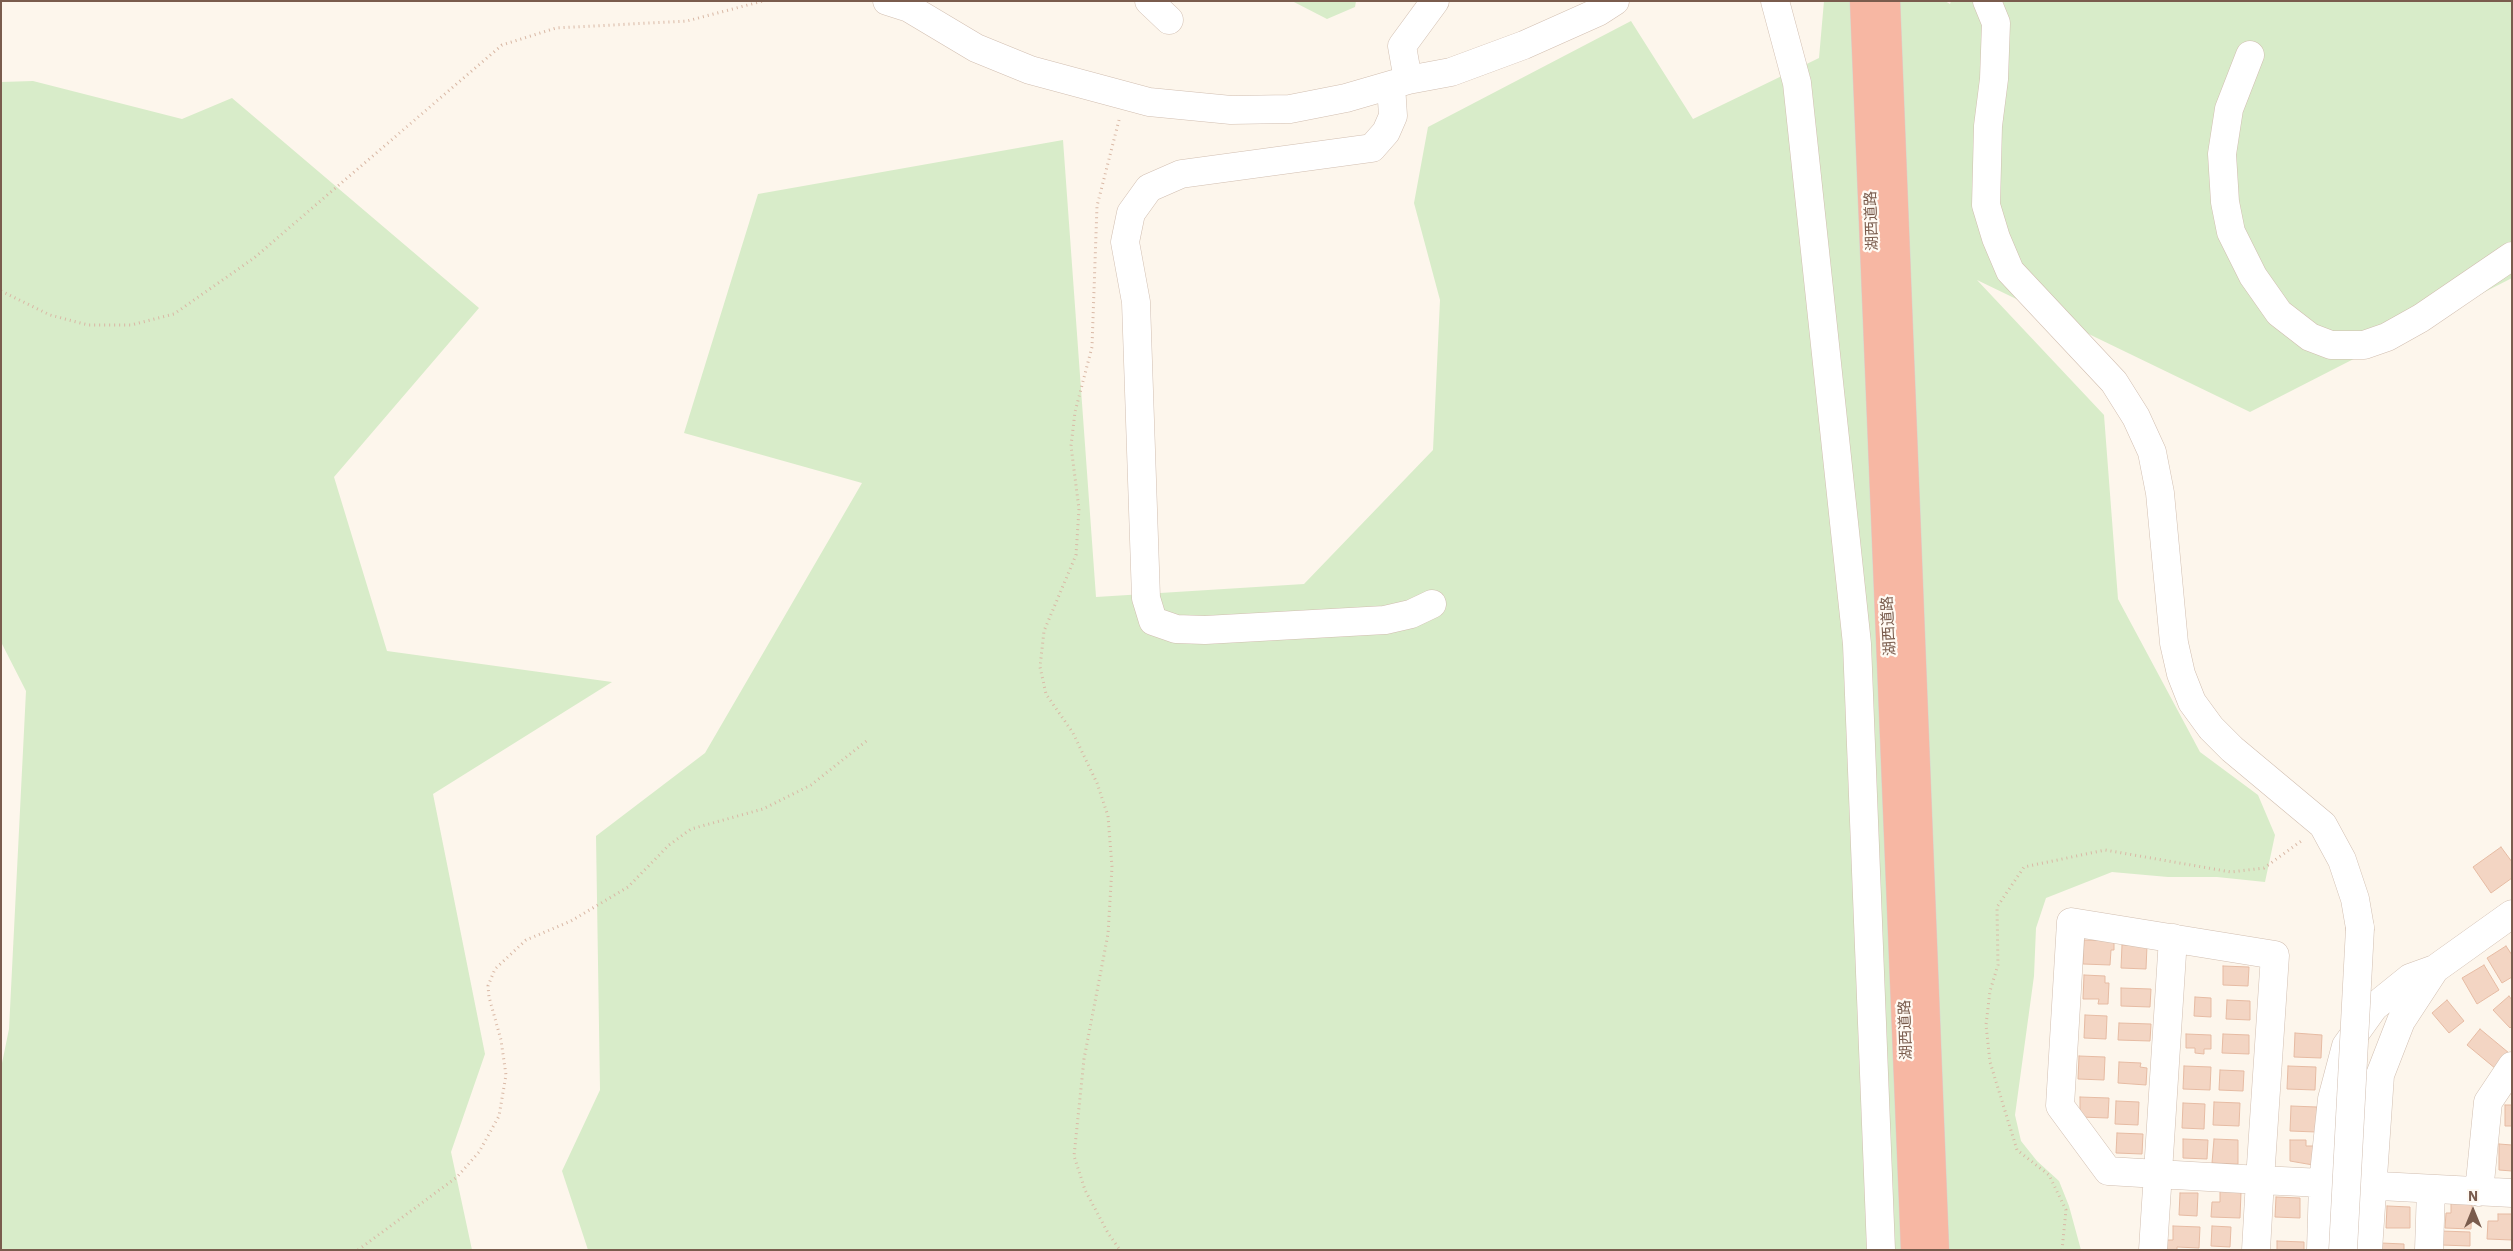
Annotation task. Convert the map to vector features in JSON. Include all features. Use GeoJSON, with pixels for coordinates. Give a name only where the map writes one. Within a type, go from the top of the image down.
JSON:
{"type":"FeatureCollection","features":[{"type":"Feature","properties":{"kind":"highway","name":"湖西道路"},"geometry":{"type":"LineString","coordinates":[[1864,1],[1915,1250]]}},
{"type":"Feature","properties":{"kind":"highway","name":"湖西道路"},"geometry":{"type":"LineString","coordinates":[[1886,1],[1935,1250]]}},
{"type":"Feature","properties":{"kind":"street"},"geometry":{"type":"LineString","coordinates":[[887,1],[909,8],[976,48],[1030,70],[1149,102],[1231,110],[1290,109],[1346,98],[1400,83],[1451,72],[1524,45],[1598,12],[1615,1]]}},
{"type":"Feature","properties":{"kind":"street"},"geometry":{"type":"LineString","coordinates":[[1149,1],[1169,20]]}},
{"type":"Feature","properties":{"kind":"street"},"geometry":{"type":"LineString","coordinates":[[1432,604],[1411,614],[1385,620],[1205,630],[1176,629],[1153,621],[1146,598],[1136,302],[1125,242],[1131,213],[1149,188],[1181,174],[1372,148],[1386,132],[1393,116],[1400,83],[1402,46],[1435,1]]}},
{"type":"Feature","properties":{"kind":"street"},"geometry":{"type":"LineString","coordinates":[[1775,1],[1797,83],[1857,644],[1881,1250]]}},
{"type":"Feature","properties":{"kind":"street"},"geometry":{"type":"LineString","coordinates":[[1987,1],[1996,23],[1994,78],[1986,168],[1986,205],[1996,238],[2010,271],[2114,382],[2136,417],[2152,452],[2160,493],[2174,643],[2181,674],[2192,702],[2211,728],[2232,749],[2324,825],[2342,860],[2355,899],[2360,928],[2342,1250]]}},
{"type":"Feature","properties":{"kind":"street"},"geometry":{"type":"LineString","coordinates":[[2250,55],[2229,109],[2222,154],[2225,202],[2231,232],[2253,276],[2279,313],[2310,337],[2331,345],[2364,345],[2387,337],[2421,318],[2512,256]]}},
{"type":"Feature","properties":{"kind":"street"},"geometry":{"type":"LineString","coordinates":[[2321,1250],[2323,1183],[2332,1099],[2346,1046],[2374,1007],[2410,978],[2435,969],[2512,914]]}},
{"type":"Feature","properties":{"kind":"street"},"geometry":{"type":"LineString","coordinates":[[2256,1250],[2260,1180],[2275,955],[2071,922],[2060,1106],[2108,1171],[2260,1180],[2431,1189],[2512,1194]]}},
{"type":"Feature","properties":{"kind":"street"},"geometry":{"type":"LineString","coordinates":[[2153,1250],[2173,938]]}},
{"type":"Feature","properties":{"kind":"street"},"geometry":{"type":"LineString","coordinates":[[2368,1250],[2380,1076],[2401,1020],[2435,969]]}},
{"type":"Feature","properties":{"kind":"street"},"geometry":{"type":"LineString","coordinates":[[2478,1192],[2488,1102],[2508,1078]]}},
{"type":"Feature","properties":{"kind":"street"},"geometry":{"type":"LineString","coordinates":[[2429,1250],[2431,1189]]}},
{"type":"Feature","properties":{"kind":"path"},"geometry":{"type":"LineString","coordinates":[[1,291],[50,315],[88,325],[131,325],[174,314],[254,258],[502,45],[556,28],[687,21],[763,1]]}},
{"type":"Feature","properties":{"kind":"path"},"geometry":{"type":"LineString","coordinates":[[1119,120],[1097,206],[1092,347],[1075,412],[1071,446],[1079,509],[1076,555],[1044,631],[1040,667],[1046,694],[1072,733],[1097,783],[1108,816],[1112,867],[1108,934],[1084,1060],[1074,1156],[1085,1190],[1108,1233],[1120,1250]]}},
{"type":"Feature","properties":{"kind":"path"},"geometry":{"type":"LineString","coordinates":[[358,1250],[457,1177],[479,1152],[499,1116],[506,1076],[502,1040],[489,997],[488,986],[495,969],[526,940],[571,921],[628,887],[669,845],[691,829],[763,809],[811,786],[869,739]]}},
{"type":"Feature","properties":{"kind":"green space"},"geometry":{"type":"Polygon","coordinates":[[[1292,1],[1356,1],[1355,7],[1327,19],[1292,1]]]}},
{"type":"Feature","properties":{"kind":"green space"},"geometry":{"type":"Polygon","coordinates":[[[1824,1],[1945,1],[1950,4],[1951,1],[2512,1],[2512,278],[2250,412],[1977,280],[2104,415],[2118,599],[2200,752],[2258,795],[2275,835],[2265,882],[2217,877],[2168,877],[2112,872],[2046,898],[2036,928],[2034,976],[2015,1115],[2021,1141],[2037,1161],[2059,1181],[2069,1206],[2081,1250],[588,1250],[562,1171],[600,1090],[596,836],[705,753],[862,483],[684,433],[758,194],[1063,140],[1096,597],[1304,584],[1433,450],[1440,300],[1414,203],[1428,127],[1631,21],[1693,119],[1819,58],[1824,1]]]}},
{"type":"Feature","properties":{"kind":"green space"},"geometry":{"type":"Polygon","coordinates":[[[33,81],[182,119],[232,98],[479,308],[334,477],[387,651],[612,682],[433,794],[485,1054],[451,1152],[472,1250],[1,1250],[1,1068],[9,1029],[26,691],[1,642],[1,82],[33,81]]]}},
{"type":"Feature","properties":{"kind":"building"},"geometry":{"type":"Polygon","coordinates":[[[2501,847],[2512,862],[2512,878],[2491,893],[2473,867],[2501,847]]]}},
{"type":"Feature","properties":{"kind":"building"},"geometry":{"type":"Polygon","coordinates":[[[2084,940],[2114,941],[2110,965],[2083,964],[2084,940]]]}},
{"type":"Feature","properties":{"kind":"building"},"geometry":{"type":"Polygon","coordinates":[[[2122,945],[2147,946],[2146,969],[2121,968],[2122,945]]]}},
{"type":"Feature","properties":{"kind":"building"},"geometry":{"type":"Polygon","coordinates":[[[2506,946],[2512,955],[2512,977],[2502,983],[2487,958],[2506,946]]]}},
{"type":"Feature","properties":{"kind":"building"},"geometry":{"type":"Polygon","coordinates":[[[2484,965],[2499,990],[2477,1004],[2462,978],[2484,965]]]}},
{"type":"Feature","properties":{"kind":"building"},"geometry":{"type":"Polygon","coordinates":[[[2223,966],[2249,967],[2248,986],[2223,985],[2223,966]]]}},
{"type":"Feature","properties":{"kind":"building"},"geometry":{"type":"Polygon","coordinates":[[[2084,975],[2105,976],[2105,983],[2109,983],[2108,1004],[2098,1004],[2099,999],[2083,999],[2084,975]]]}},
{"type":"Feature","properties":{"kind":"building"},"geometry":{"type":"Polygon","coordinates":[[[2121,988],[2151,989],[2150,1007],[2121,1006],[2121,988]]]}},
{"type":"Feature","properties":{"kind":"building"},"geometry":{"type":"Polygon","coordinates":[[[2509,996],[2512,1000],[2512,1026],[2510,1028],[2493,1010],[2509,996]]]}},
{"type":"Feature","properties":{"kind":"building"},"geometry":{"type":"Polygon","coordinates":[[[2195,997],[2211,998],[2211,1017],[2194,1016],[2195,997]]]}},
{"type":"Feature","properties":{"kind":"building"},"geometry":{"type":"Polygon","coordinates":[[[2227,1000],[2250,1001],[2250,1020],[2226,1019],[2227,1000]]]}},
{"type":"Feature","properties":{"kind":"building"},"geometry":{"type":"Polygon","coordinates":[[[2447,1000],[2464,1021],[2449,1033],[2432,1013],[2447,1000]]]}},
{"type":"Feature","properties":{"kind":"building"},"geometry":{"type":"Polygon","coordinates":[[[2085,1015],[2107,1016],[2106,1039],[2084,1038],[2085,1015]]]}},
{"type":"Feature","properties":{"kind":"building"},"geometry":{"type":"Polygon","coordinates":[[[2119,1023],[2151,1024],[2150,1041],[2118,1040],[2119,1023]]]}},
{"type":"Feature","properties":{"kind":"building"},"geometry":{"type":"Polygon","coordinates":[[[2480,1029],[2509,1053],[2496,1069],[2467,1045],[2480,1029]]]}},
{"type":"Feature","properties":{"kind":"building"},"geometry":{"type":"Polygon","coordinates":[[[2295,1033],[2322,1035],[2321,1058],[2294,1057],[2295,1033]]]}},
{"type":"Feature","properties":{"kind":"building"},"geometry":{"type":"Polygon","coordinates":[[[2186,1034],[2211,1035],[2211,1049],[2204,1049],[2204,1054],[2195,1053],[2195,1048],[2186,1048],[2186,1034]]]}},
{"type":"Feature","properties":{"kind":"building"},"geometry":{"type":"Polygon","coordinates":[[[2223,1034],[2249,1035],[2249,1054],[2222,1053],[2223,1034]]]}},
{"type":"Feature","properties":{"kind":"building"},"geometry":{"type":"Polygon","coordinates":[[[2079,1056],[2105,1057],[2104,1080],[2078,1079],[2079,1056]]]}},
{"type":"Feature","properties":{"kind":"building"},"geometry":{"type":"Polygon","coordinates":[[[2119,1062],[2141,1063],[2140,1067],[2147,1068],[2146,1085],[2118,1083],[2119,1062]]]}},
{"type":"Feature","properties":{"kind":"building"},"geometry":{"type":"Polygon","coordinates":[[[2184,1066],[2211,1067],[2210,1090],[2183,1089],[2184,1066]]]}},
{"type":"Feature","properties":{"kind":"building"},"geometry":{"type":"Polygon","coordinates":[[[2288,1066],[2316,1067],[2315,1090],[2287,1089],[2288,1066]]]}},
{"type":"Feature","properties":{"kind":"building"},"geometry":{"type":"Polygon","coordinates":[[[2220,1070],[2244,1071],[2243,1091],[2219,1090],[2220,1070]]]}},
{"type":"Feature","properties":{"kind":"building"},"geometry":{"type":"Polygon","coordinates":[[[2080,1097],[2109,1098],[2108,1118],[2080,1117],[2080,1097]]]}},
{"type":"Feature","properties":{"kind":"building"},"geometry":{"type":"Polygon","coordinates":[[[2116,1101],[2139,1102],[2138,1125],[2115,1124],[2116,1101]]]}},
{"type":"Feature","properties":{"kind":"building"},"geometry":{"type":"Polygon","coordinates":[[[2214,1102],[2240,1103],[2239,1126],[2213,1125],[2214,1102]]]}},
{"type":"Feature","properties":{"kind":"building"},"geometry":{"type":"Polygon","coordinates":[[[2183,1103],[2205,1104],[2204,1129],[2182,1128],[2183,1103]]]}},
{"type":"Feature","properties":{"kind":"building"},"geometry":{"type":"Polygon","coordinates":[[[2505,1105],[2512,1105],[2512,1126],[2505,1126],[2505,1105]]]}},
{"type":"Feature","properties":{"kind":"building"},"geometry":{"type":"Polygon","coordinates":[[[2291,1106],[2317,1107],[2316,1132],[2290,1131],[2291,1106]]]}},
{"type":"Feature","properties":{"kind":"building"},"geometry":{"type":"Polygon","coordinates":[[[2117,1133],[2143,1134],[2142,1154],[2116,1153],[2117,1133]]]}},
{"type":"Feature","properties":{"kind":"building"},"geometry":{"type":"Polygon","coordinates":[[[2183,1139],[2208,1140],[2207,1159],[2183,1158],[2183,1139]]]}},
{"type":"Feature","properties":{"kind":"building"},"geometry":{"type":"Polygon","coordinates":[[[2214,1139],[2238,1140],[2238,1164],[2212,1163],[2214,1139]]]}},
{"type":"Feature","properties":{"kind":"building"},"geometry":{"type":"Polygon","coordinates":[[[2290,1140],[2306,1140],[2306,1146],[2313,1146],[2313,1165],[2290,1161],[2290,1140]]]}},
{"type":"Feature","properties":{"kind":"building"},"geometry":{"type":"Polygon","coordinates":[[[2499,1144],[2512,1145],[2512,1171],[2499,1170],[2499,1144]]]}},
{"type":"Feature","properties":{"kind":"building"},"geometry":{"type":"Polygon","coordinates":[[[2220,1191],[2241,1192],[2240,1218],[2211,1217],[2212,1202],[2220,1202],[2220,1191]]]}},
{"type":"Feature","properties":{"kind":"building"},"geometry":{"type":"Polygon","coordinates":[[[2180,1193],[2198,1193],[2197,1216],[2179,1215],[2180,1193]]]}},
{"type":"Feature","properties":{"kind":"building"},"geometry":{"type":"Polygon","coordinates":[[[2276,1197],[2300,1198],[2300,1218],[2275,1217],[2276,1197]]]}},
{"type":"Feature","properties":{"kind":"building"},"geometry":{"type":"Polygon","coordinates":[[[2451,1202],[2472,1203],[2471,1229],[2445,1228],[2446,1213],[2451,1213],[2451,1202]]]}},
{"type":"Feature","properties":{"kind":"building"},"geometry":{"type":"Polygon","coordinates":[[[2387,1206],[2410,1207],[2410,1228],[2386,1228],[2387,1206]]]}},
{"type":"Feature","properties":{"kind":"building"},"geometry":{"type":"Polygon","coordinates":[[[2498,1214],[2512,1214],[2512,1240],[2487,1239],[2488,1221],[2498,1221],[2498,1214]]]}},
{"type":"Feature","properties":{"kind":"building"},"geometry":{"type":"Polygon","coordinates":[[[2173,1226],[2200,1227],[2199,1248],[2177,1247],[2177,1250],[2165,1250],[2165,1240],[2173,1240],[2173,1226]]]}},
{"type":"Feature","properties":{"kind":"building"},"geometry":{"type":"Polygon","coordinates":[[[2212,1226],[2231,1227],[2230,1247],[2211,1246],[2212,1226]]]}},
{"type":"Feature","properties":{"kind":"building"},"geometry":{"type":"Polygon","coordinates":[[[2441,1231],[2470,1232],[2470,1246],[2441,1245],[2441,1231]]]}},
{"type":"Feature","properties":{"kind":"building"},"geometry":{"type":"Polygon","coordinates":[[[2277,1241],[2304,1242],[2304,1250],[2277,1250],[2277,1241]]]}},
{"type":"Feature","properties":{"kind":"building"},"geometry":{"type":"Polygon","coordinates":[[[2381,1243],[2404,1244],[2404,1250],[2380,1250],[2381,1243]]]}}]}
